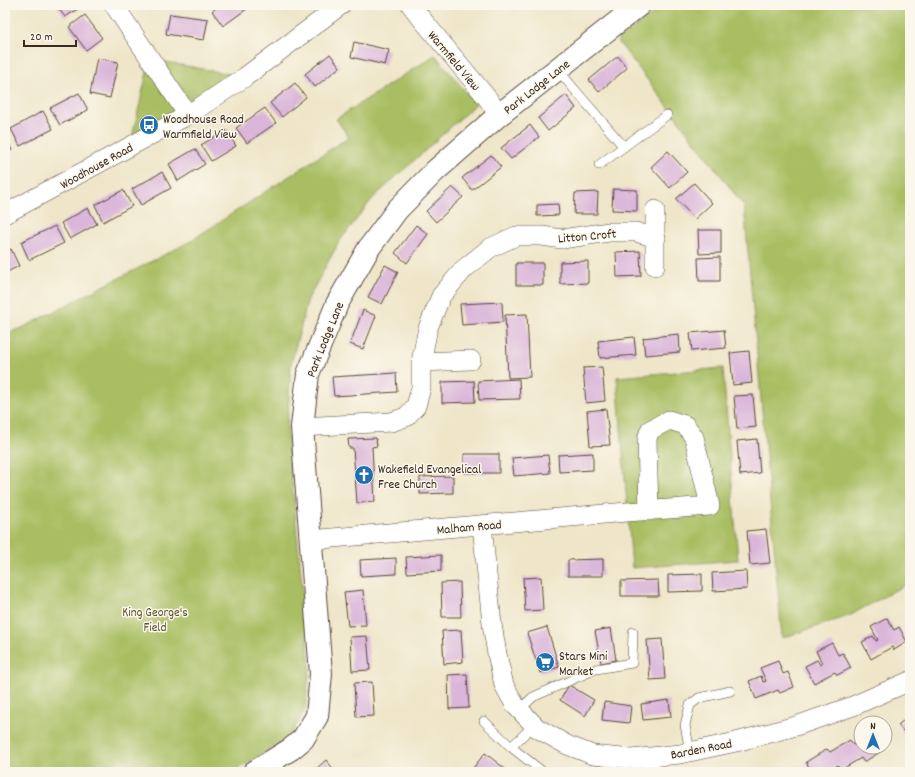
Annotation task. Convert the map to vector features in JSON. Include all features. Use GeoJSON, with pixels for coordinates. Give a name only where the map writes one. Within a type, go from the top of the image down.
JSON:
{"type":"FeatureCollection","features":[{"type":"Feature","properties":{"kind":"street"},"geometry":{"type":"LineString","coordinates":[[114,5],[188,115]]}},
{"type":"Feature","properties":{"kind":"street","name":"Woodhouse Road"},"geometry":{"type":"LineString","coordinates":[[5,214],[188,115],[245,77],[341,5]]}},
{"type":"Feature","properties":{"kind":"street","name":"Warmfield View"},"geometry":{"type":"LineString","coordinates":[[411,5],[488,99],[499,115]]}},
{"type":"Feature","properties":{"kind":"street","name":"Park Lodge Lane"},"geometry":{"type":"LineString","coordinates":[[254,772],[291,749],[303,739],[316,716],[321,674],[302,427],[308,374],[337,304],[369,248],[397,210],[435,171],[499,115],[639,5]]}},
{"type":"Feature","properties":{"kind":"street"},"geometry":{"type":"LineString","coordinates":[[655,210],[656,266]]}},
{"type":"Feature","properties":{"kind":"street","name":"Litton Croft"},"geometry":{"type":"LineString","coordinates":[[302,427],[391,422],[406,417],[416,406],[421,388],[421,362],[428,328],[441,296],[464,269],[490,248],[516,236],[542,236],[562,239],[609,232],[636,232],[656,238]]}},
{"type":"Feature","properties":{"kind":"street"},"geometry":{"type":"LineString","coordinates":[[421,362],[471,360]]}},
{"type":"Feature","properties":{"kind":"street","name":"Malham Road"},"geometry":{"type":"LineString","coordinates":[[310,540],[710,506],[694,436],[685,425],[669,420],[650,430],[647,439],[649,511]]}},
{"type":"Feature","properties":{"kind":"street","name":"Barden Road"},"geometry":{"type":"LineString","coordinates":[[482,525],[492,624],[504,685],[515,705],[537,728],[567,745],[592,755],[631,759],[690,752],[736,742],[796,726],[853,706],[910,681]]}},
{"type":"Feature","properties":{"kind":"lane"},"geometry":{"type":"LineString","coordinates":[[557,69],[624,147]]}},
{"type":"Feature","properties":{"kind":"lane"},"geometry":{"type":"LineString","coordinates":[[599,165],[667,115]]}},
{"type":"Feature","properties":{"kind":"lane"},"geometry":{"type":"LineString","coordinates":[[519,710],[533,697],[590,671],[632,663],[632,632]]}},
{"type":"Feature","properties":{"kind":"lane"},"geometry":{"type":"LineString","coordinates":[[690,752],[685,725],[690,705],[699,698],[730,691]]}},
{"type":"Feature","properties":{"kind":"lane"},"geometry":{"type":"LineString","coordinates":[[484,721],[511,747],[543,772]]}},
{"type":"Feature","properties":{"kind":"lane"},"geometry":{"type":"LineString","coordinates":[[511,747],[534,725]]}},
{"type":"Feature","properties":{"kind":"green space"},"geometry":{"type":"Polygon","coordinates":[[[664,5],[910,5],[910,582],[849,616],[782,638],[744,206],[617,40],[664,5]]]}},
{"type":"Feature","properties":{"kind":"green space","name":"King George's Field"},"geometry":{"type":"Polygon","coordinates":[[[435,55],[476,104],[373,198],[339,242],[308,299],[291,364],[287,430],[310,668],[305,710],[292,733],[280,743],[233,772],[5,772],[5,334],[22,328],[189,242],[349,137],[336,119],[435,55]]]}},
{"type":"Feature","properties":{"kind":"green space"},"geometry":{"type":"Polygon","coordinates":[[[150,59],[245,77],[130,146],[150,59]]]}},
{"type":"Feature","properties":{"kind":"green space"},"geometry":{"type":"Polygon","coordinates":[[[723,368],[738,560],[632,568],[617,377],[723,368]]]}},
{"type":"Feature","properties":{"kind":"building"},"geometry":{"type":"Polygon","coordinates":[[[56,5],[79,5],[81,7],[65,17],[56,5]]]}},
{"type":"Feature","properties":{"kind":"building"},"geometry":{"type":"Polygon","coordinates":[[[221,5],[246,5],[248,8],[223,26],[212,11],[221,5]]]}},
{"type":"Feature","properties":{"kind":"building"},"geometry":{"type":"Polygon","coordinates":[[[170,14],[208,19],[204,40],[166,34],[170,14]]]}},
{"type":"Feature","properties":{"kind":"building"},"geometry":{"type":"Polygon","coordinates":[[[85,15],[102,38],[86,50],[69,27],[85,15]]]}},
{"type":"Feature","properties":{"kind":"building"},"geometry":{"type":"Polygon","coordinates":[[[354,42],[389,50],[385,65],[351,57],[354,42]]]}},
{"type":"Feature","properties":{"kind":"building"},"geometry":{"type":"Polygon","coordinates":[[[330,54],[340,67],[315,87],[305,74],[330,54]]]}},
{"type":"Feature","properties":{"kind":"building"},"geometry":{"type":"Polygon","coordinates":[[[618,56],[627,68],[599,92],[589,80],[618,56]]]}},
{"type":"Feature","properties":{"kind":"building"},"geometry":{"type":"Polygon","coordinates":[[[97,58],[118,62],[110,98],[90,94],[97,58]]]}},
{"type":"Feature","properties":{"kind":"building"},"geometry":{"type":"Polygon","coordinates":[[[295,83],[306,97],[282,117],[270,103],[295,83]]]}},
{"type":"Feature","properties":{"kind":"building"},"geometry":{"type":"Polygon","coordinates":[[[79,93],[88,110],[60,125],[50,108],[79,93]]]}},
{"type":"Feature","properties":{"kind":"building"},"geometry":{"type":"Polygon","coordinates":[[[566,95],[576,108],[548,131],[538,118],[566,95]]]}},
{"type":"Feature","properties":{"kind":"building"},"geometry":{"type":"Polygon","coordinates":[[[265,108],[276,123],[247,143],[236,128],[265,108]]]}},
{"type":"Feature","properties":{"kind":"building"},"geometry":{"type":"Polygon","coordinates":[[[43,111],[53,129],[20,146],[11,129],[43,111]]]}},
{"type":"Feature","properties":{"kind":"building"},"geometry":{"type":"Polygon","coordinates":[[[530,125],[539,137],[511,159],[501,148],[530,125]]]}},
{"type":"Feature","properties":{"kind":"building"},"geometry":{"type":"Polygon","coordinates":[[[226,130],[236,146],[211,161],[201,145],[226,130]]]}},
{"type":"Feature","properties":{"kind":"building"},"geometry":{"type":"Polygon","coordinates":[[[5,136],[12,150],[5,153],[5,136]]]}},
{"type":"Feature","properties":{"kind":"building"},"geometry":{"type":"Polygon","coordinates":[[[195,149],[205,164],[178,181],[169,164],[195,149]]]}},
{"type":"Feature","properties":{"kind":"building"},"geometry":{"type":"Polygon","coordinates":[[[668,151],[687,172],[670,188],[651,167],[668,151]]]}},
{"type":"Feature","properties":{"kind":"building"},"geometry":{"type":"Polygon","coordinates":[[[491,155],[501,167],[472,190],[462,178],[491,155]]]}},
{"type":"Feature","properties":{"kind":"building"},"geometry":{"type":"Polygon","coordinates":[[[162,172],[171,188],[141,205],[132,189],[162,172]]]}},
{"type":"Feature","properties":{"kind":"building"},"geometry":{"type":"Polygon","coordinates":[[[694,183],[712,203],[695,219],[676,199],[694,183]]]}},
{"type":"Feature","properties":{"kind":"building"},"geometry":{"type":"Polygon","coordinates":[[[452,187],[463,197],[436,222],[426,211],[452,187]]]}},
{"type":"Feature","properties":{"kind":"building"},"geometry":{"type":"Polygon","coordinates":[[[613,189],[637,190],[637,211],[612,210],[613,189]]]}},
{"type":"Feature","properties":{"kind":"building"},"geometry":{"type":"Polygon","coordinates":[[[123,190],[132,206],[103,222],[95,205],[123,190]]]}},
{"type":"Feature","properties":{"kind":"building"},"geometry":{"type":"Polygon","coordinates":[[[598,192],[597,214],[574,214],[575,193],[598,192]]]}},
{"type":"Feature","properties":{"kind":"building"},"geometry":{"type":"Polygon","coordinates":[[[558,204],[559,215],[537,216],[537,205],[558,204]]]}},
{"type":"Feature","properties":{"kind":"building"},"geometry":{"type":"Polygon","coordinates":[[[88,208],[97,224],[70,239],[61,223],[88,208]]]}},
{"type":"Feature","properties":{"kind":"building"},"geometry":{"type":"Polygon","coordinates":[[[416,225],[428,234],[407,263],[395,253],[416,225]]]}},
{"type":"Feature","properties":{"kind":"building"},"geometry":{"type":"Polygon","coordinates":[[[55,226],[64,243],[29,260],[21,242],[55,226]]]}},
{"type":"Feature","properties":{"kind":"building"},"geometry":{"type":"Polygon","coordinates":[[[698,230],[721,230],[721,253],[699,254],[698,230]]]}},
{"type":"Feature","properties":{"kind":"building"},"geometry":{"type":"Polygon","coordinates":[[[11,249],[19,266],[5,273],[5,252],[11,249]]]}},
{"type":"Feature","properties":{"kind":"building"},"geometry":{"type":"Polygon","coordinates":[[[640,251],[641,276],[617,277],[616,252],[640,251]]]}},
{"type":"Feature","properties":{"kind":"building"},"geometry":{"type":"Polygon","coordinates":[[[720,257],[720,281],[699,281],[698,258],[720,257]]]}},
{"type":"Feature","properties":{"kind":"building"},"geometry":{"type":"Polygon","coordinates":[[[588,261],[588,283],[560,284],[560,262],[588,261]]]}},
{"type":"Feature","properties":{"kind":"building"},"geometry":{"type":"Polygon","coordinates":[[[516,263],[543,263],[543,285],[516,285],[516,263]]]}},
{"type":"Feature","properties":{"kind":"building"},"geometry":{"type":"Polygon","coordinates":[[[385,265],[398,272],[382,304],[368,297],[385,265]]]}},
{"type":"Feature","properties":{"kind":"building"},"geometry":{"type":"Polygon","coordinates":[[[502,302],[503,322],[462,325],[460,304],[502,302]]]}},
{"type":"Feature","properties":{"kind":"building"},"geometry":{"type":"Polygon","coordinates":[[[363,310],[376,316],[363,349],[350,344],[363,310]]]}},
{"type":"Feature","properties":{"kind":"building"},"geometry":{"type":"Polygon","coordinates":[[[527,314],[530,377],[508,378],[505,315],[527,314]]]}},
{"type":"Feature","properties":{"kind":"building"},"geometry":{"type":"Polygon","coordinates":[[[724,330],[726,348],[692,351],[690,333],[724,330]]]}},
{"type":"Feature","properties":{"kind":"building"},"geometry":{"type":"Polygon","coordinates":[[[679,334],[680,352],[645,355],[643,338],[679,334]]]}},
{"type":"Feature","properties":{"kind":"building"},"geometry":{"type":"Polygon","coordinates":[[[634,337],[636,355],[600,358],[598,341],[634,337]]]}},
{"type":"Feature","properties":{"kind":"building"},"geometry":{"type":"Polygon","coordinates":[[[749,351],[752,383],[733,385],[730,353],[749,351]]]}},
{"type":"Feature","properties":{"kind":"building"},"geometry":{"type":"Polygon","coordinates":[[[602,367],[605,401],[586,403],[583,368],[602,367]]]}},
{"type":"Feature","properties":{"kind":"building"},"geometry":{"type":"Polygon","coordinates":[[[396,373],[397,392],[334,396],[332,377],[396,373]]]}},
{"type":"Feature","properties":{"kind":"building"},"geometry":{"type":"Polygon","coordinates":[[[519,379],[520,399],[479,400],[478,381],[519,379]]]}},
{"type":"Feature","properties":{"kind":"building"},"geometry":{"type":"Polygon","coordinates":[[[474,381],[475,402],[442,403],[442,382],[474,381]]]}},
{"type":"Feature","properties":{"kind":"building"},"geometry":{"type":"Polygon","coordinates":[[[753,395],[756,427],[737,429],[734,396],[753,395]]]}},
{"type":"Feature","properties":{"kind":"building"},"geometry":{"type":"Polygon","coordinates":[[[606,409],[610,445],[590,446],[587,411],[606,409]]]}},
{"type":"Feature","properties":{"kind":"building","name":"Wakefield Evangelical Free Church"},"geometry":{"type":"Polygon","coordinates":[[[376,438],[377,446],[372,447],[375,502],[357,503],[353,448],[349,448],[348,439],[376,438]]]}},
{"type":"Feature","properties":{"kind":"building"},"geometry":{"type":"Polygon","coordinates":[[[757,439],[760,473],[740,475],[737,441],[757,439]]]}},
{"type":"Feature","properties":{"kind":"building"},"geometry":{"type":"Polygon","coordinates":[[[593,453],[593,470],[559,472],[558,455],[593,453]]]}},
{"type":"Feature","properties":{"kind":"building"},"geometry":{"type":"Polygon","coordinates":[[[464,454],[499,454],[499,473],[464,473],[464,454]]]}},
{"type":"Feature","properties":{"kind":"building"},"geometry":{"type":"Polygon","coordinates":[[[548,455],[550,473],[514,476],[512,458],[548,455]]]}},
{"type":"Feature","properties":{"kind":"building"},"geometry":{"type":"Polygon","coordinates":[[[453,476],[453,493],[420,494],[420,477],[453,476]]]}},
{"type":"Feature","properties":{"kind":"building"},"geometry":{"type":"Polygon","coordinates":[[[766,529],[770,563],[750,565],[747,531],[766,529]]]}},
{"type":"Feature","properties":{"kind":"building"},"geometry":{"type":"Polygon","coordinates":[[[441,555],[441,571],[407,573],[406,557],[441,555]]]}},
{"type":"Feature","properties":{"kind":"building"},"geometry":{"type":"Polygon","coordinates":[[[396,558],[396,574],[361,576],[360,560],[396,558]]]}},
{"type":"Feature","properties":{"kind":"building"},"geometry":{"type":"Polygon","coordinates":[[[603,559],[603,576],[568,576],[568,560],[603,559]]]}},
{"type":"Feature","properties":{"kind":"building"},"geometry":{"type":"Polygon","coordinates":[[[746,571],[747,589],[713,591],[712,573],[746,571]]]}},
{"type":"Feature","properties":{"kind":"building"},"geometry":{"type":"Polygon","coordinates":[[[702,574],[702,591],[668,592],[668,575],[702,574]]]}},
{"type":"Feature","properties":{"kind":"building"},"geometry":{"type":"Polygon","coordinates":[[[541,577],[543,610],[525,611],[523,578],[541,577]]]}},
{"type":"Feature","properties":{"kind":"building"},"geometry":{"type":"Polygon","coordinates":[[[658,580],[659,596],[621,596],[621,581],[658,580]]]}},
{"type":"Feature","properties":{"kind":"building"},"geometry":{"type":"Polygon","coordinates":[[[460,582],[461,617],[442,617],[441,583],[460,582]]]}},
{"type":"Feature","properties":{"kind":"building"},"geometry":{"type":"Polygon","coordinates":[[[363,590],[366,625],[348,626],[344,592],[363,590]]]}},
{"type":"Feature","properties":{"kind":"building"},"geometry":{"type":"Polygon","coordinates":[[[887,618],[894,630],[899,627],[907,642],[894,650],[892,647],[871,659],[862,642],[873,636],[876,641],[878,640],[871,627],[887,618]]]}},
{"type":"Feature","properties":{"kind":"building"},"geometry":{"type":"Polygon","coordinates":[[[547,627],[559,667],[540,673],[527,633],[547,627]]]}},
{"type":"Feature","properties":{"kind":"building"},"geometry":{"type":"Polygon","coordinates":[[[611,628],[616,660],[601,663],[595,631],[611,628]]]}},
{"type":"Feature","properties":{"kind":"building"},"geometry":{"type":"Polygon","coordinates":[[[461,630],[463,662],[444,664],[442,631],[461,630]]]}},
{"type":"Feature","properties":{"kind":"building"},"geometry":{"type":"Polygon","coordinates":[[[367,636],[370,670],[352,671],[350,637],[367,636]]]}},
{"type":"Feature","properties":{"kind":"building"},"geometry":{"type":"Polygon","coordinates":[[[662,639],[665,679],[650,680],[647,640],[662,639]]]}},
{"type":"Feature","properties":{"kind":"building"},"geometry":{"type":"Polygon","coordinates":[[[832,643],[838,655],[843,653],[851,668],[837,675],[835,672],[814,683],[805,666],[817,660],[820,665],[822,664],[816,651],[832,643]]]}},
{"type":"Feature","properties":{"kind":"building"},"geometry":{"type":"Polygon","coordinates":[[[778,661],[783,674],[788,672],[794,687],[780,693],[778,690],[756,699],[749,681],[761,676],[763,682],[766,681],[760,668],[778,661]]]}},
{"type":"Feature","properties":{"kind":"building"},"geometry":{"type":"Polygon","coordinates":[[[467,674],[469,708],[449,709],[448,675],[467,674]]]}},
{"type":"Feature","properties":{"kind":"building"},"geometry":{"type":"Polygon","coordinates":[[[372,682],[374,716],[356,717],[354,683],[372,682]]]}},
{"type":"Feature","properties":{"kind":"building"},"geometry":{"type":"Polygon","coordinates":[[[569,685],[594,700],[585,716],[560,700],[569,685]]]}},
{"type":"Feature","properties":{"kind":"building"},"geometry":{"type":"Polygon","coordinates":[[[669,700],[671,717],[643,720],[641,704],[669,700]]]}},
{"type":"Feature","properties":{"kind":"building"},"geometry":{"type":"Polygon","coordinates":[[[604,702],[631,706],[629,723],[602,720],[604,702]]]}},
{"type":"Feature","properties":{"kind":"building"},"geometry":{"type":"Polygon","coordinates":[[[910,715],[910,737],[909,738],[898,725],[910,715]]]}},
{"type":"Feature","properties":{"kind":"building"},"geometry":{"type":"Polygon","coordinates":[[[850,740],[853,745],[853,755],[875,755],[864,762],[861,758],[841,770],[838,765],[827,772],[812,772],[806,762],[827,749],[830,752],[850,740]]]}},
{"type":"Feature","properties":{"kind":"building"},"geometry":{"type":"Polygon","coordinates":[[[485,753],[509,772],[470,772],[485,753]]]}},
{"type":"Feature","properties":{"kind":"building"},"geometry":{"type":"Polygon","coordinates":[[[326,760],[336,772],[313,772],[326,760]]]}},
{"type":"Feature","properties":{"kind":"place","name":"Woodhouse Road Warmfield View"},"geometry":{"type":"Point","coordinates":[149,125]}},
{"type":"Feature","properties":{"kind":"place","name":"Wakefield Evangelical Free Church"},"geometry":{"type":"Point","coordinates":[364,475]}},
{"type":"Feature","properties":{"kind":"place","name":"Stars Mini Market"},"geometry":{"type":"Point","coordinates":[545,662]}}]}
